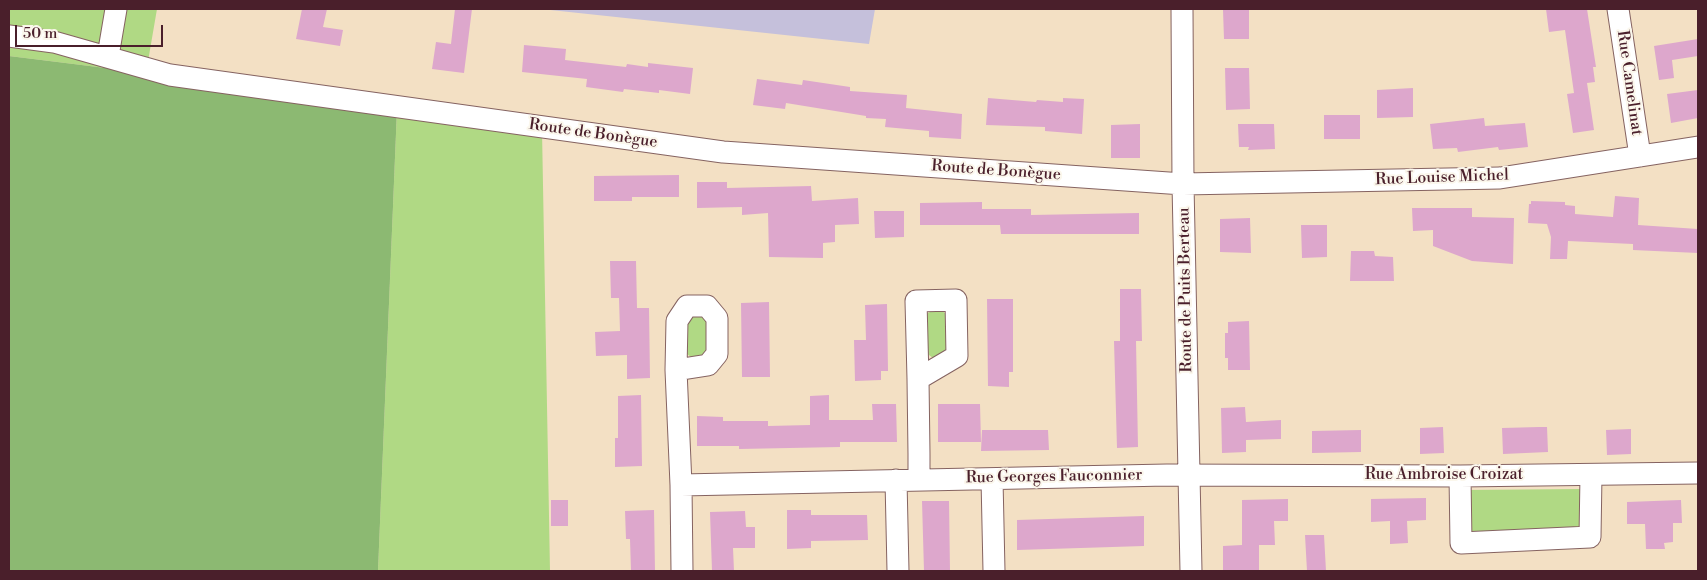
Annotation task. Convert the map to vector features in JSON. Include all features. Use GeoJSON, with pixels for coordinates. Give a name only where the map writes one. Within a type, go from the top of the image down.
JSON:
{"type":"FeatureCollection","features":[{"type":"Feature","properties":{"kind":"street"},"geometry":{"type":"LineString","coordinates":[[108,56],[116,9]]}},
{"type":"Feature","properties":{"kind":"street","name":"Route de Puits Berteau"},"geometry":{"type":"LineString","coordinates":[[1182,9],[1183,184],[1191,571]]}},
{"type":"Feature","properties":{"kind":"street","name":"Rue Camelinat"},"geometry":{"type":"LineString","coordinates":[[1618,9],[1640,156]]}},
{"type":"Feature","properties":{"kind":"street","name":"Route de Bonègue"},"geometry":{"type":"LineString","coordinates":[[9,36],[54,42],[170,75],[723,152],[1183,184]]}},
{"type":"Feature","properties":{"kind":"street","name":"Rue Louise Michel"},"geometry":{"type":"LineString","coordinates":[[1183,184],[1500,178],[1698,147]]}},
{"type":"Feature","properties":{"kind":"street"},"geometry":{"type":"LineString","coordinates":[[676,370],[681,485],[682,571]]}},
{"type":"Feature","properties":{"kind":"street"},"geometry":{"type":"LineString","coordinates":[[918,378],[919,480]]}},
{"type":"Feature","properties":{"kind":"street","name":"Rue Ambroise Croizat"},"geometry":{"type":"LineString","coordinates":[[1189,475],[1460,476],[1698,473]]}},
{"type":"Feature","properties":{"kind":"street","name":"Rue Georges Fauconnier"},"geometry":{"type":"LineString","coordinates":[[681,485],[1189,475]]}},
{"type":"Feature","properties":{"kind":"street"},"geometry":{"type":"LineString","coordinates":[[1460,476],[1461,543],[1590,537],[1590,475]]}},
{"type":"Feature","properties":{"kind":"street"},"geometry":{"type":"LineString","coordinates":[[992,479],[994,571]]}},
{"type":"Feature","properties":{"kind":"street"},"geometry":{"type":"LineString","coordinates":[[896,480],[898,571]]}},
{"type":"Feature","properties":{"kind":"shaded area"},"geometry":{"type":"Polygon","coordinates":[[[541,9],[875,9],[869,44],[541,9]]]}},
{"type":"Feature","properties":{"kind":"green space"},"geometry":{"type":"Polygon","coordinates":[[[9,9],[157,9],[146,73],[9,56],[9,9]]]}},
{"type":"Feature","properties":{"kind":"green space"},"geometry":{"type":"Polygon","coordinates":[[[9,56],[146,73],[397,109],[378,571],[9,571],[9,56]]]}},
{"type":"Feature","properties":{"kind":"green space"},"geometry":{"type":"Polygon","coordinates":[[[397,109],[542,130],[550,571],[378,571],[397,109]]]}},
{"type":"Feature","properties":{"kind":"green space"},"geometry":{"type":"Polygon","coordinates":[[[941,310],[946,314],[948,349],[933,358],[925,352],[924,315],[932,311],[941,310]]]}},
{"type":"Feature","properties":{"kind":"green space"},"geometry":{"type":"Polygon","coordinates":[[[700,315],[707,317],[710,352],[695,360],[687,354],[685,324],[690,317],[700,315]]]}},
{"type":"Feature","properties":{"kind":"green space"},"geometry":{"type":"Polygon","coordinates":[[[1582,489],[1583,531],[1468,537],[1466,490],[1582,489]]]}},
{"type":"Feature","properties":{"kind":"building"},"geometry":{"type":"Polygon","coordinates":[[[302,9],[327,9],[323,27],[343,30],[340,46],[296,39],[302,9]]]}},
{"type":"Feature","properties":{"kind":"building"},"geometry":{"type":"Polygon","coordinates":[[[455,9],[472,9],[464,73],[432,69],[436,42],[451,44],[455,9]]]}},
{"type":"Feature","properties":{"kind":"building"},"geometry":{"type":"Polygon","coordinates":[[[1546,9],[1587,9],[1596,67],[1593,67],[1595,82],[1587,83],[1594,130],[1573,133],[1567,94],[1574,93],[1565,30],[1549,32],[1546,9]]]}},
{"type":"Feature","properties":{"kind":"building"},"geometry":{"type":"Polygon","coordinates":[[[1223,10],[1249,10],[1249,39],[1224,39],[1223,10]]]}},
{"type":"Feature","properties":{"kind":"building"},"geometry":{"type":"Polygon","coordinates":[[[1698,39],[1698,56],[1672,60],[1674,78],[1659,80],[1654,46],[1698,39]]]}},
{"type":"Feature","properties":{"kind":"building"},"geometry":{"type":"Polygon","coordinates":[[[524,45],[566,49],[565,60],[626,67],[627,64],[648,67],[648,63],[693,68],[690,94],[659,90],[659,93],[624,89],[623,92],[586,87],[587,79],[522,72],[524,45]]]}},
{"type":"Feature","properties":{"kind":"building"},"geometry":{"type":"Polygon","coordinates":[[[1225,68],[1249,68],[1250,109],[1226,110],[1225,68]]]}},
{"type":"Feature","properties":{"kind":"building"},"geometry":{"type":"Polygon","coordinates":[[[757,79],[802,85],[803,80],[850,87],[850,91],[907,95],[906,108],[962,114],[961,139],[929,137],[929,131],[885,127],[886,119],[866,118],[866,116],[786,103],[785,109],[753,105],[757,79]]]}},
{"type":"Feature","properties":{"kind":"building"},"geometry":{"type":"Polygon","coordinates":[[[1413,88],[1413,117],[1377,118],[1377,90],[1413,88]]]}},
{"type":"Feature","properties":{"kind":"building"},"geometry":{"type":"Polygon","coordinates":[[[1698,90],[1698,118],[1671,123],[1667,94],[1698,90]]]}},
{"type":"Feature","properties":{"kind":"building"},"geometry":{"type":"Polygon","coordinates":[[[988,98],[1036,102],[1037,100],[1063,102],[1063,98],[1084,99],[1082,134],[1045,131],[1045,127],[986,125],[988,98]]]}},
{"type":"Feature","properties":{"kind":"building"},"geometry":{"type":"Polygon","coordinates":[[[1324,115],[1360,115],[1360,139],[1324,139],[1324,115]]]}},
{"type":"Feature","properties":{"kind":"building"},"geometry":{"type":"Polygon","coordinates":[[[1484,118],[1485,126],[1525,123],[1528,147],[1499,150],[1498,147],[1458,152],[1457,148],[1433,149],[1430,124],[1484,118]]]}},
{"type":"Feature","properties":{"kind":"building"},"geometry":{"type":"Polygon","coordinates":[[[1140,124],[1140,158],[1111,158],[1111,125],[1140,124]]]}},
{"type":"Feature","properties":{"kind":"building"},"geometry":{"type":"Polygon","coordinates":[[[1238,124],[1274,124],[1275,149],[1248,150],[1249,147],[1239,147],[1238,124]]]}},
{"type":"Feature","properties":{"kind":"building"},"geometry":{"type":"Polygon","coordinates":[[[679,175],[679,197],[632,197],[632,201],[594,201],[594,176],[679,175]]]}},
{"type":"Feature","properties":{"kind":"building"},"geometry":{"type":"Polygon","coordinates":[[[697,182],[727,182],[727,188],[811,186],[812,201],[858,198],[859,224],[835,225],[835,242],[823,243],[823,258],[769,257],[768,213],[742,215],[742,207],[697,208],[697,182]]]}},
{"type":"Feature","properties":{"kind":"building"},"geometry":{"type":"Polygon","coordinates":[[[1615,196],[1639,198],[1638,225],[1698,229],[1698,253],[1633,250],[1633,244],[1568,241],[1567,259],[1550,259],[1551,237],[1547,224],[1528,223],[1529,204],[1531,204],[1531,201],[1565,202],[1565,205],[1575,206],[1575,214],[1613,217],[1615,196]]]}},
{"type":"Feature","properties":{"kind":"building"},"geometry":{"type":"Polygon","coordinates":[[[982,202],[982,209],[1031,209],[1031,215],[1139,213],[1139,234],[1001,234],[1000,225],[920,225],[920,203],[982,202]]]}},
{"type":"Feature","properties":{"kind":"building"},"geometry":{"type":"Polygon","coordinates":[[[1412,208],[1472,208],[1472,217],[1514,218],[1513,264],[1472,261],[1433,246],[1433,230],[1413,231],[1412,208]]]}},
{"type":"Feature","properties":{"kind":"building"},"geometry":{"type":"Polygon","coordinates":[[[874,211],[904,211],[904,237],[875,238],[874,211]]]}},
{"type":"Feature","properties":{"kind":"building"},"geometry":{"type":"Polygon","coordinates":[[[1250,218],[1251,253],[1220,252],[1220,219],[1250,218]]]}},
{"type":"Feature","properties":{"kind":"building"},"geometry":{"type":"Polygon","coordinates":[[[1301,225],[1327,225],[1327,257],[1302,258],[1301,225]]]}},
{"type":"Feature","properties":{"kind":"building"},"geometry":{"type":"Polygon","coordinates":[[[1351,251],[1374,251],[1375,256],[1393,257],[1394,281],[1350,281],[1351,251]]]}},
{"type":"Feature","properties":{"kind":"building"},"geometry":{"type":"Polygon","coordinates":[[[610,261],[636,261],[637,308],[649,308],[650,378],[627,379],[627,355],[596,356],[595,332],[620,331],[619,298],[611,298],[610,261]]]}},
{"type":"Feature","properties":{"kind":"building"},"geometry":{"type":"Polygon","coordinates":[[[1120,289],[1141,289],[1142,341],[1136,341],[1138,447],[1117,448],[1114,341],[1120,341],[1120,289]]]}},
{"type":"Feature","properties":{"kind":"building"},"geometry":{"type":"Polygon","coordinates":[[[987,299],[1013,299],[1013,372],[1009,372],[1009,387],[988,386],[987,299]]]}},
{"type":"Feature","properties":{"kind":"building"},"geometry":{"type":"Polygon","coordinates":[[[769,302],[770,377],[742,377],[741,303],[769,302]]]}},
{"type":"Feature","properties":{"kind":"building"},"geometry":{"type":"Polygon","coordinates":[[[887,304],[888,371],[881,371],[881,380],[855,381],[854,340],[866,340],[865,305],[887,304]]]}},
{"type":"Feature","properties":{"kind":"building"},"geometry":{"type":"Polygon","coordinates":[[[1249,321],[1250,370],[1228,370],[1228,358],[1225,358],[1225,333],[1228,333],[1228,322],[1249,321]]]}},
{"type":"Feature","properties":{"kind":"building"},"geometry":{"type":"Polygon","coordinates":[[[641,395],[642,466],[615,467],[615,438],[618,438],[618,396],[641,395]]]}},
{"type":"Feature","properties":{"kind":"building"},"geometry":{"type":"Polygon","coordinates":[[[829,395],[829,420],[873,420],[872,404],[896,404],[897,442],[840,442],[840,447],[739,449],[739,446],[697,446],[697,416],[723,417],[723,421],[768,421],[768,426],[810,425],[810,396],[829,395]]]}},
{"type":"Feature","properties":{"kind":"building"},"geometry":{"type":"Polygon","coordinates":[[[938,404],[980,404],[981,442],[938,442],[938,404]]]}},
{"type":"Feature","properties":{"kind":"building"},"geometry":{"type":"Polygon","coordinates":[[[1245,407],[1246,422],[1281,420],[1281,439],[1246,440],[1246,452],[1222,453],[1221,408],[1245,407]]]}},
{"type":"Feature","properties":{"kind":"building"},"geometry":{"type":"Polygon","coordinates":[[[1443,427],[1444,453],[1420,454],[1420,428],[1443,427]]]}},
{"type":"Feature","properties":{"kind":"building"},"geometry":{"type":"Polygon","coordinates":[[[1547,427],[1548,452],[1503,454],[1502,428],[1547,427]]]}},
{"type":"Feature","properties":{"kind":"building"},"geometry":{"type":"Polygon","coordinates":[[[1631,429],[1631,454],[1607,455],[1606,430],[1631,429]]]}},
{"type":"Feature","properties":{"kind":"building"},"geometry":{"type":"Polygon","coordinates":[[[982,430],[1048,430],[1049,450],[981,451],[982,430]]]}},
{"type":"Feature","properties":{"kind":"building"},"geometry":{"type":"Polygon","coordinates":[[[1361,430],[1361,452],[1312,453],[1312,431],[1361,430]]]}},
{"type":"Feature","properties":{"kind":"building"},"geometry":{"type":"Polygon","coordinates":[[[1426,498],[1426,520],[1407,521],[1408,543],[1390,544],[1390,521],[1371,522],[1371,499],[1426,498]]]}},
{"type":"Feature","properties":{"kind":"building"},"geometry":{"type":"Polygon","coordinates":[[[1288,499],[1288,521],[1274,521],[1275,545],[1259,545],[1259,571],[1223,571],[1223,546],[1242,545],[1242,500],[1288,499]]]}},
{"type":"Feature","properties":{"kind":"building"},"geometry":{"type":"Polygon","coordinates":[[[551,500],[568,500],[568,526],[551,526],[551,500]]]}},
{"type":"Feature","properties":{"kind":"building"},"geometry":{"type":"Polygon","coordinates":[[[1681,500],[1682,523],[1673,523],[1673,542],[1664,543],[1665,549],[1646,549],[1645,524],[1627,524],[1627,502],[1681,500]]]}},
{"type":"Feature","properties":{"kind":"building"},"geometry":{"type":"Polygon","coordinates":[[[922,501],[949,501],[950,571],[924,571],[922,501]]]}},
{"type":"Feature","properties":{"kind":"building"},"geometry":{"type":"Polygon","coordinates":[[[654,510],[655,571],[631,571],[630,539],[626,539],[625,511],[654,510]]]}},
{"type":"Feature","properties":{"kind":"building"},"geometry":{"type":"Polygon","coordinates":[[[787,510],[811,510],[811,515],[867,515],[868,540],[811,541],[811,548],[787,549],[787,510]]]}},
{"type":"Feature","properties":{"kind":"building"},"geometry":{"type":"Polygon","coordinates":[[[745,511],[746,527],[755,527],[755,548],[733,548],[734,571],[712,571],[710,512],[745,511]]]}},
{"type":"Feature","properties":{"kind":"building"},"geometry":{"type":"Polygon","coordinates":[[[1144,516],[1144,546],[1017,550],[1017,520],[1144,516]]]}},
{"type":"Feature","properties":{"kind":"building"},"geometry":{"type":"Polygon","coordinates":[[[1305,535],[1324,535],[1326,571],[1307,571],[1305,535]]]}}]}
